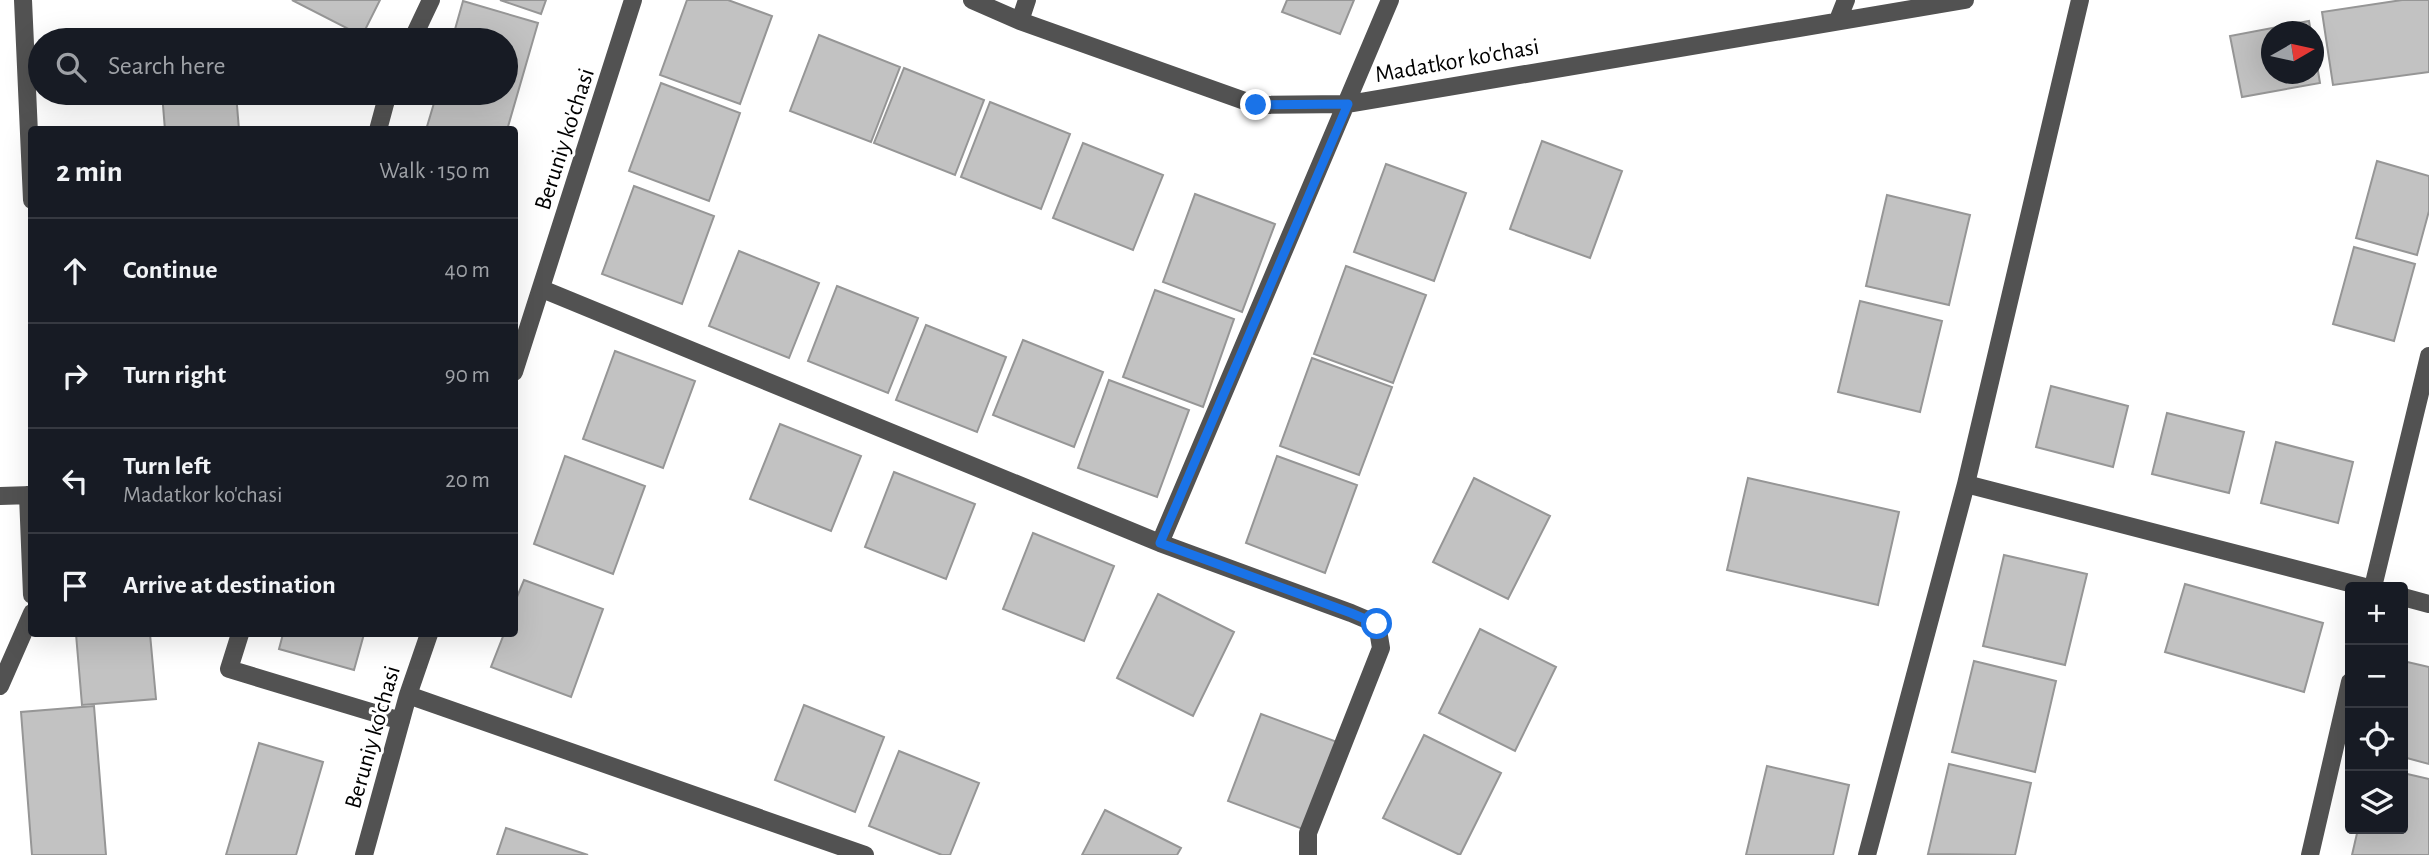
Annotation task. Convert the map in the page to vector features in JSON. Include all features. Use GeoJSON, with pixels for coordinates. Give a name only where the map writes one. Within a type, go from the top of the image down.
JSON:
{"type":"FeatureCollection","features":[{"type":"Feature","properties":{"kind":"street"},"geometry":{"type":"LineString","coordinates":[[23,0],[29,126]]}},
{"type":"Feature","properties":{"kind":"street"},"geometry":{"type":"LineString","coordinates":[[417,28],[430,0]]}},
{"type":"Feature","properties":{"kind":"street","name":"Beruniy ko'chasi"},"geometry":{"type":"LineString","coordinates":[[518,360],[633,0]]}},
{"type":"Feature","properties":{"kind":"street","name":"Madatkor ko'chasi"},"geometry":{"type":"LineString","coordinates":[[972,0],[1020,20],[1256,105],[1348,104],[1965,0]]}},
{"type":"Feature","properties":{"kind":"street"},"geometry":{"type":"LineString","coordinates":[[1020,20],[1027,0]]}},
{"type":"Feature","properties":{"kind":"street"},"geometry":{"type":"LineString","coordinates":[[1160,543],[1390,0]]}},
{"type":"Feature","properties":{"kind":"street"},"geometry":{"type":"LineString","coordinates":[[1838,20],[1846,0]]}},
{"type":"Feature","properties":{"kind":"street"},"geometry":{"type":"LineString","coordinates":[[1867,855],[1966,484],[2080,0]]}},
{"type":"Feature","properties":{"kind":"street"},"geometry":{"type":"LineString","coordinates":[[379,126],[385,105]]}},
{"type":"Feature","properties":{"kind":"street"},"geometry":{"type":"LineString","coordinates":[[541,289],[1160,543],[1377,624],[1381,648],[1308,833],[1308,855]]}},
{"type":"Feature","properties":{"kind":"street"},"geometry":{"type":"LineString","coordinates":[[2374,582],[2429,356]]}},
{"type":"Feature","properties":{"kind":"street"},"geometry":{"type":"LineString","coordinates":[[1966,484],[2346,582]]}},
{"type":"Feature","properties":{"kind":"street"},"geometry":{"type":"LineString","coordinates":[[0,496],[28,495]]}},
{"type":"Feature","properties":{"kind":"street"},"geometry":{"type":"LineString","coordinates":[[2408,598],[2429,604]]}},
{"type":"Feature","properties":{"kind":"street"},"geometry":{"type":"LineString","coordinates":[[0,686],[28,622]]}},
{"type":"Feature","properties":{"kind":"street"},"geometry":{"type":"LineString","coordinates":[[239,637],[229,669],[401,721]]}},
{"type":"Feature","properties":{"kind":"street","name":"Beruniy ko'chasi"},"geometry":{"type":"LineString","coordinates":[[364,855],[408,695],[428,637]]}},
{"type":"Feature","properties":{"kind":"street"},"geometry":{"type":"LineString","coordinates":[[408,695],[865,855]]}},
{"type":"Feature","properties":{"kind":"street"},"geometry":{"type":"LineString","coordinates":[[2309,855],[2345,703]]}},
{"type":"Feature","properties":{"kind":"building"},"geometry":{"type":"Polygon","coordinates":[[[292,0],[380,0],[366,28],[346,28],[292,0]]]}},
{"type":"Feature","properties":{"kind":"building"},"geometry":{"type":"Polygon","coordinates":[[[500,0],[546,0],[541,14],[500,0]]]}},
{"type":"Feature","properties":{"kind":"building"},"geometry":{"type":"Polygon","coordinates":[[[687,0],[728,0],[772,16],[740,104],[660,75],[687,0]]]}},
{"type":"Feature","properties":{"kind":"building"},"geometry":{"type":"Polygon","coordinates":[[[1287,0],[1354,0],[1340,34],[1282,12],[1287,0]]]}},
{"type":"Feature","properties":{"kind":"building"},"geometry":{"type":"Polygon","coordinates":[[[2402,0],[2429,0],[2429,72],[2333,85],[2322,12],[2402,0]]]}},
{"type":"Feature","properties":{"kind":"building"},"geometry":{"type":"Polygon","coordinates":[[[463,1],[538,23],[518,92],[518,28],[455,28],[463,1]]]}},
{"type":"Feature","properties":{"kind":"building"},"geometry":{"type":"Polygon","coordinates":[[[2261,30],[2261,84],[2314,84],[2242,97],[2230,36],[2261,30]]]}},
{"type":"Feature","properties":{"kind":"building"},"geometry":{"type":"Polygon","coordinates":[[[819,35],[900,67],[871,142],[790,111],[819,35]]]}},
{"type":"Feature","properties":{"kind":"building"},"geometry":{"type":"Polygon","coordinates":[[[904,68],[984,100],[955,175],[874,143],[904,68]]]}},
{"type":"Feature","properties":{"kind":"building"},"geometry":{"type":"Polygon","coordinates":[[[661,83],[740,113],[709,201],[629,171],[661,83]]]}},
{"type":"Feature","properties":{"kind":"building"},"geometry":{"type":"Polygon","coordinates":[[[990,102],[1070,134],[1041,209],[961,177],[990,102]]]}},
{"type":"Feature","properties":{"kind":"building"},"geometry":{"type":"Polygon","coordinates":[[[163,105],[237,105],[239,126],[165,126],[163,105]]]}},
{"type":"Feature","properties":{"kind":"building"},"geometry":{"type":"Polygon","coordinates":[[[433,105],[514,105],[508,126],[427,126],[433,105]]]}},
{"type":"Feature","properties":{"kind":"building"},"geometry":{"type":"Polygon","coordinates":[[[1542,141],[1622,171],[1590,258],[1510,229],[1542,141]]]}},
{"type":"Feature","properties":{"kind":"building"},"geometry":{"type":"Polygon","coordinates":[[[1083,143],[1163,175],[1133,250],[1053,218],[1083,143]]]}},
{"type":"Feature","properties":{"kind":"building"},"geometry":{"type":"Polygon","coordinates":[[[2377,161],[2429,176],[2429,211],[2417,255],[2356,238],[2377,161]]]}},
{"type":"Feature","properties":{"kind":"building"},"geometry":{"type":"Polygon","coordinates":[[[1386,164],[1466,193],[1434,281],[1354,252],[1386,164]]]}},
{"type":"Feature","properties":{"kind":"building"},"geometry":{"type":"Polygon","coordinates":[[[634,186],[714,216],[682,304],[602,274],[634,186]]]}},
{"type":"Feature","properties":{"kind":"building"},"geometry":{"type":"Polygon","coordinates":[[[1195,194],[1275,224],[1242,312],[1163,282],[1195,194]]]}},
{"type":"Feature","properties":{"kind":"building"},"geometry":{"type":"Polygon","coordinates":[[[1887,195],[1970,215],[1949,305],[1866,286],[1887,195]]]}},
{"type":"Feature","properties":{"kind":"building"},"geometry":{"type":"Polygon","coordinates":[[[2354,247],[2415,264],[2394,341],[2333,324],[2354,247]]]}},
{"type":"Feature","properties":{"kind":"building"},"geometry":{"type":"Polygon","coordinates":[[[739,251],[819,283],[789,358],[709,326],[739,251]]]}},
{"type":"Feature","properties":{"kind":"building"},"geometry":{"type":"Polygon","coordinates":[[[1346,266],[1426,295],[1393,383],[1314,354],[1346,266]]]}},
{"type":"Feature","properties":{"kind":"building"},"geometry":{"type":"Polygon","coordinates":[[[837,286],[918,318],[888,393],[808,361],[837,286]]]}},
{"type":"Feature","properties":{"kind":"building"},"geometry":{"type":"Polygon","coordinates":[[[1155,290],[1234,319],[1203,407],[1123,377],[1155,290]]]}},
{"type":"Feature","properties":{"kind":"building"},"geometry":{"type":"Polygon","coordinates":[[[1860,301],[1942,321],[1920,412],[1838,392],[1860,301]]]}},
{"type":"Feature","properties":{"kind":"building"},"geometry":{"type":"Polygon","coordinates":[[[926,325],[1006,357],[977,432],[896,400],[926,325]]]}},
{"type":"Feature","properties":{"kind":"building"},"geometry":{"type":"Polygon","coordinates":[[[1023,340],[1103,372],[1074,447],[993,415],[1023,340]]]}},
{"type":"Feature","properties":{"kind":"building"},"geometry":{"type":"Polygon","coordinates":[[[615,351],[695,381],[663,468],[583,439],[615,351]]]}},
{"type":"Feature","properties":{"kind":"building"},"geometry":{"type":"Polygon","coordinates":[[[1312,358],[1392,387],[1359,475],[1280,446],[1312,358]]]}},
{"type":"Feature","properties":{"kind":"building"},"geometry":{"type":"Polygon","coordinates":[[[1109,380],[1189,410],[1157,497],[1078,468],[1109,380]]]}},
{"type":"Feature","properties":{"kind":"building"},"geometry":{"type":"Polygon","coordinates":[[[2051,386],[2128,406],[2113,467],[2036,447],[2051,386]]]}},
{"type":"Feature","properties":{"kind":"building"},"geometry":{"type":"Polygon","coordinates":[[[2167,413],[2244,432],[2229,493],[2152,474],[2167,413]]]}},
{"type":"Feature","properties":{"kind":"building"},"geometry":{"type":"Polygon","coordinates":[[[780,424],[861,456],[831,531],[750,499],[780,424]]]}},
{"type":"Feature","properties":{"kind":"building"},"geometry":{"type":"Polygon","coordinates":[[[2276,442],[2353,462],[2338,523],[2261,503],[2276,442]]]}},
{"type":"Feature","properties":{"kind":"building"},"geometry":{"type":"Polygon","coordinates":[[[565,456],[645,486],[613,574],[534,544],[565,456]]]}},
{"type":"Feature","properties":{"kind":"building"},"geometry":{"type":"Polygon","coordinates":[[[1277,456],[1357,485],[1325,573],[1246,543],[1277,456]]]}},
{"type":"Feature","properties":{"kind":"building"},"geometry":{"type":"Polygon","coordinates":[[[894,472],[975,504],[946,579],[865,547],[894,472]]]}},
{"type":"Feature","properties":{"kind":"building"},"geometry":{"type":"Polygon","coordinates":[[[1474,478],[1550,516],[1508,599],[1433,562],[1474,478]]]}},
{"type":"Feature","properties":{"kind":"building"},"geometry":{"type":"Polygon","coordinates":[[[1748,478],[1899,512],[1878,605],[1727,570],[1748,478]]]}},
{"type":"Feature","properties":{"kind":"building"},"geometry":{"type":"Polygon","coordinates":[[[1033,533],[1114,566],[1084,641],[1003,609],[1033,533]]]}},
{"type":"Feature","properties":{"kind":"building"},"geometry":{"type":"Polygon","coordinates":[[[2004,555],[2087,574],[2065,665],[1983,646],[2004,555]]]}},
{"type":"Feature","properties":{"kind":"building"},"geometry":{"type":"Polygon","coordinates":[[[524,580],[603,609],[571,697],[491,667],[503,637],[518,637],[518,594],[524,580]]]}},
{"type":"Feature","properties":{"kind":"building"},"geometry":{"type":"Polygon","coordinates":[[[2185,584],[2323,623],[2304,692],[2165,652],[2185,584]]]}},
{"type":"Feature","properties":{"kind":"building"},"geometry":{"type":"Polygon","coordinates":[[[1158,594],[1234,632],[1193,716],[1117,678],[1158,594]]]}},
{"type":"Feature","properties":{"kind":"building"},"geometry":{"type":"Polygon","coordinates":[[[1480,629],[1556,667],[1515,751],[1439,713],[1480,629]]]}},
{"type":"Feature","properties":{"kind":"building"},"geometry":{"type":"Polygon","coordinates":[[[76,637],[150,637],[156,699],[82,705],[76,637]]]}},
{"type":"Feature","properties":{"kind":"building"},"geometry":{"type":"Polygon","coordinates":[[[282,637],[363,637],[354,670],[279,649],[282,637]]]}},
{"type":"Feature","properties":{"kind":"building"},"geometry":{"type":"Polygon","coordinates":[[[1974,661],[2056,681],[2035,772],[1952,752],[1974,661]]]}},
{"type":"Feature","properties":{"kind":"building"},"geometry":{"type":"Polygon","coordinates":[[[2408,662],[2429,667],[2429,764],[2408,758],[2408,662]]]}},
{"type":"Feature","properties":{"kind":"building"},"geometry":{"type":"Polygon","coordinates":[[[804,705],[884,737],[855,812],[775,780],[804,705]]]}},
{"type":"Feature","properties":{"kind":"building"},"geometry":{"type":"Polygon","coordinates":[[[94,706],[106,855],[32,855],[21,712],[94,706]]]}},
{"type":"Feature","properties":{"kind":"building"},"geometry":{"type":"Polygon","coordinates":[[[1261,714],[1340,743],[1308,831],[1228,801],[1261,714]]]}},
{"type":"Feature","properties":{"kind":"building"},"geometry":{"type":"Polygon","coordinates":[[[1424,735],[1501,773],[1460,855],[1383,818],[1424,735]]]}},
{"type":"Feature","properties":{"kind":"building"},"geometry":{"type":"Polygon","coordinates":[[[259,743],[323,762],[296,855],[226,855],[259,743]]]}},
{"type":"Feature","properties":{"kind":"building"},"geometry":{"type":"Polygon","coordinates":[[[899,751],[979,783],[950,855],[942,855],[869,826],[899,751]]]}},
{"type":"Feature","properties":{"kind":"building"},"geometry":{"type":"Polygon","coordinates":[[[1949,764],[2031,783],[2015,855],[1928,854],[1949,764]]]}},
{"type":"Feature","properties":{"kind":"building"},"geometry":{"type":"Polygon","coordinates":[[[1767,766],[1849,785],[1833,855],[1746,855],[1767,766]]]}},
{"type":"Feature","properties":{"kind":"building"},"geometry":{"type":"Polygon","coordinates":[[[2408,774],[2429,779],[2429,855],[2352,855],[2357,834],[2408,834],[2408,774]]]}},
{"type":"Feature","properties":{"kind":"building"},"geometry":{"type":"Polygon","coordinates":[[[1105,810],[1181,848],[1177,855],[1082,855],[1105,810]]]}},
{"type":"Feature","properties":{"kind":"building"},"geometry":{"type":"Polygon","coordinates":[[[506,828],[588,855],[497,855],[506,828]]]}},
{"type":"Feature","properties":{"kind":"route"},"geometry":{"type":"LineString","coordinates":[[1256,105],[1348,104],[1160,543],[1377,624]]}}]}
